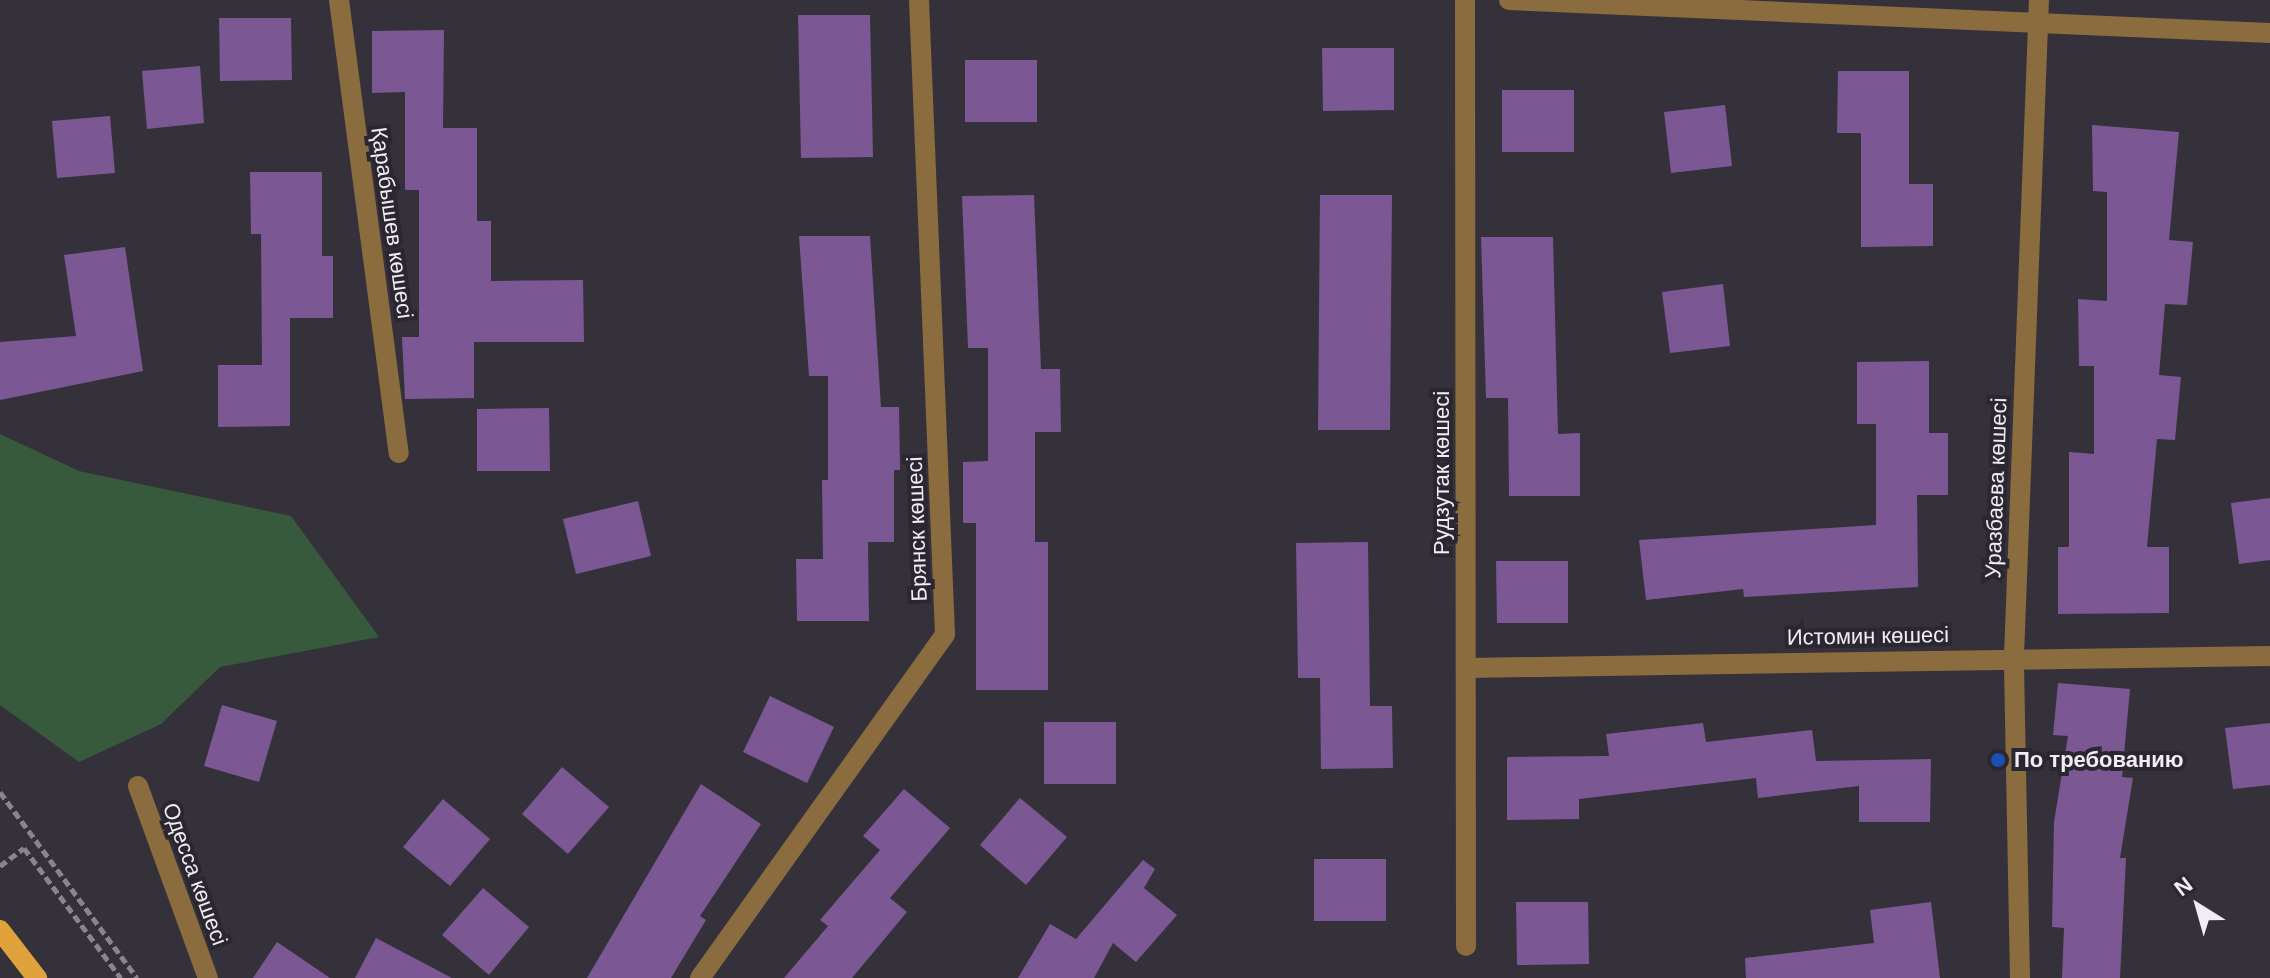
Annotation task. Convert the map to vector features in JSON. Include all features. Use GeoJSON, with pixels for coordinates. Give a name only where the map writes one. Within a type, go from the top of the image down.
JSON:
{"type":"FeatureCollection","features":[{"type":"Feature","properties":{"kind":"main road"},"geometry":{"type":"LineString","coordinates":[[0,930],[37,978]]}},
{"type":"Feature","properties":{"kind":"street","name":"Қарабышев көшесі"},"geometry":{"type":"LineString","coordinates":[[339,0],[399,453]]}},
{"type":"Feature","properties":{"kind":"street","name":"Брянск көшесі"},"geometry":{"type":"LineString","coordinates":[[700,978],[945,634],[919,0]]}},
{"type":"Feature","properties":{"kind":"street","name":"Рудзутак көшесі"},"geometry":{"type":"LineString","coordinates":[[1465,0],[1466,946]]}},
{"type":"Feature","properties":{"kind":"street"},"geometry":{"type":"LineString","coordinates":[[1509,0],[2270,33]]}},
{"type":"Feature","properties":{"kind":"street","name":"Уразбаева көшесі"},"geometry":{"type":"LineString","coordinates":[[2020,978],[2014,656],[2039,0]]}},
{"type":"Feature","properties":{"kind":"street","name":"Истомин көшесі"},"geometry":{"type":"LineString","coordinates":[[1466,668],[2014,656],[2270,656]]}},
{"type":"Feature","properties":{"kind":"street","name":"Одесса көшесі"},"geometry":{"type":"LineString","coordinates":[[138,786],[208,978]]}},
{"type":"Feature","properties":{"kind":"path"},"geometry":{"type":"LineString","coordinates":[[0,792],[137,978]]}},
{"type":"Feature","properties":{"kind":"path"},"geometry":{"type":"LineString","coordinates":[[0,866],[24,848],[121,978]]}},
{"type":"Feature","properties":{"kind":"green space"},"geometry":{"type":"Polygon","coordinates":[[[0,434],[79,471],[291,516],[379,637],[220,667],[161,724],[79,762],[0,705],[0,434]]]}},
{"type":"Feature","properties":{"kind":"building"},"geometry":{"type":"Polygon","coordinates":[[[798,15],[870,15],[873,157],[801,158],[798,15]]]}},
{"type":"Feature","properties":{"kind":"building"},"geometry":{"type":"Polygon","coordinates":[[[219,18],[291,18],[292,80],[220,81],[219,18]]]}},
{"type":"Feature","properties":{"kind":"building"},"geometry":{"type":"Polygon","coordinates":[[[444,30],[443,128],[477,128],[477,221],[491,221],[491,281],[583,280],[584,342],[474,342],[474,398],[405,399],[402,337],[419,337],[419,190],[405,190],[405,92],[372,93],[372,31],[444,30]]]}},
{"type":"Feature","properties":{"kind":"building"},"geometry":{"type":"Polygon","coordinates":[[[1322,48],[1394,48],[1394,110],[1323,111],[1322,48]]]}},
{"type":"Feature","properties":{"kind":"building"},"geometry":{"type":"Polygon","coordinates":[[[965,60],[1037,60],[1037,122],[965,122],[965,60]]]}},
{"type":"Feature","properties":{"kind":"building"},"geometry":{"type":"Polygon","coordinates":[[[200,66],[204,123],[147,129],[142,71],[200,66]]]}},
{"type":"Feature","properties":{"kind":"building"},"geometry":{"type":"Polygon","coordinates":[[[1838,71],[1909,71],[1909,184],[1933,184],[1933,246],[1861,247],[1861,133],[1837,133],[1838,71]]]}},
{"type":"Feature","properties":{"kind":"building"},"geometry":{"type":"Polygon","coordinates":[[[1502,90],[1574,90],[1574,152],[1502,152],[1502,90]]]}},
{"type":"Feature","properties":{"kind":"building"},"geometry":{"type":"Polygon","coordinates":[[[1725,105],[1732,166],[1671,173],[1664,112],[1725,105]]]}},
{"type":"Feature","properties":{"kind":"building"},"geometry":{"type":"Polygon","coordinates":[[[110,116],[115,173],[57,178],[52,121],[110,116]]]}},
{"type":"Feature","properties":{"kind":"building"},"geometry":{"type":"Polygon","coordinates":[[[2092,125],[2179,132],[2169,240],[2193,242],[2187,305],[2165,304],[2159,375],[2181,377],[2175,440],[2157,439],[2147,547],[2169,547],[2169,613],[2058,614],[2058,547],[2069,547],[2069,452],[2094,454],[2094,366],[2079,366],[2078,299],[2107,301],[2107,192],[2093,191],[2092,125]]]}},
{"type":"Feature","properties":{"kind":"building"},"geometry":{"type":"Polygon","coordinates":[[[250,172],[322,172],[322,256],[333,256],[333,318],[290,318],[290,426],[218,427],[218,365],[262,365],[261,234],[251,234],[250,172]]]}},
{"type":"Feature","properties":{"kind":"building"},"geometry":{"type":"Polygon","coordinates":[[[1034,195],[1041,369],[1060,369],[1061,432],[1035,432],[1035,542],[1048,542],[1048,690],[976,690],[976,523],[963,523],[963,462],[988,461],[988,348],[968,348],[962,196],[1034,195]]]}},
{"type":"Feature","properties":{"kind":"building"},"geometry":{"type":"Polygon","coordinates":[[[1320,195],[1392,195],[1390,430],[1318,430],[1320,195]]]}},
{"type":"Feature","properties":{"kind":"building"},"geometry":{"type":"Polygon","coordinates":[[[799,236],[870,236],[881,407],[899,407],[900,470],[894,470],[894,542],[868,542],[869,621],[797,621],[796,559],[823,559],[822,480],[828,480],[828,376],[809,376],[799,236]]]}},
{"type":"Feature","properties":{"kind":"building"},"geometry":{"type":"Polygon","coordinates":[[[1481,237],[1553,237],[1558,434],[1580,433],[1580,496],[1509,496],[1508,398],[1486,398],[1481,237]]]}},
{"type":"Feature","properties":{"kind":"building"},"geometry":{"type":"Polygon","coordinates":[[[125,247],[143,371],[0,400],[0,342],[76,336],[64,255],[125,247]]]}},
{"type":"Feature","properties":{"kind":"building"},"geometry":{"type":"Polygon","coordinates":[[[1723,284],[1730,346],[1670,353],[1662,292],[1723,284]]]}},
{"type":"Feature","properties":{"kind":"building"},"geometry":{"type":"Polygon","coordinates":[[[1929,361],[1929,433],[1948,433],[1948,495],[1917,495],[1918,587],[1744,597],[1743,589],[1646,600],[1639,540],[1876,525],[1876,424],[1857,424],[1857,362],[1929,361]]]}},
{"type":"Feature","properties":{"kind":"building"},"geometry":{"type":"Polygon","coordinates":[[[549,408],[550,471],[477,471],[477,409],[549,408]]]}},
{"type":"Feature","properties":{"kind":"building"},"geometry":{"type":"Polygon","coordinates":[[[2270,498],[2270,560],[2239,564],[2231,503],[2270,498]]]}},
{"type":"Feature","properties":{"kind":"building"},"geometry":{"type":"Polygon","coordinates":[[[638,501],[651,556],[576,574],[563,519],[638,501]]]}},
{"type":"Feature","properties":{"kind":"building"},"geometry":{"type":"Polygon","coordinates":[[[1368,542],[1370,706],[1392,706],[1393,768],[1321,769],[1320,678],[1298,678],[1296,543],[1368,542]]]}},
{"type":"Feature","properties":{"kind":"building"},"geometry":{"type":"Polygon","coordinates":[[[1496,561],[1568,561],[1568,623],[1497,623],[1496,561]]]}},
{"type":"Feature","properties":{"kind":"building"},"geometry":{"type":"Polygon","coordinates":[[[2058,683],[2130,689],[2122,777],[2133,778],[2120,858],[2126,858],[2120,978],[2062,978],[2064,928],[2052,927],[2054,822],[2068,736],[2053,735],[2058,683]]]}},
{"type":"Feature","properties":{"kind":"building"},"geometry":{"type":"Polygon","coordinates":[[[770,696],[834,727],[807,783],[743,752],[770,696]]]}},
{"type":"Feature","properties":{"kind":"building"},"geometry":{"type":"Polygon","coordinates":[[[222,705],[277,721],[259,782],[204,766],[222,705]]]}},
{"type":"Feature","properties":{"kind":"building"},"geometry":{"type":"Polygon","coordinates":[[[1044,722],[1116,722],[1116,784],[1044,784],[1044,722]]]}},
{"type":"Feature","properties":{"kind":"building"},"geometry":{"type":"Polygon","coordinates":[[[1703,723],[1706,742],[1812,730],[1816,761],[1931,759],[1930,822],[1859,822],[1859,786],[1758,798],[1756,778],[1579,799],[1579,819],[1507,820],[1507,757],[1609,756],[1606,734],[1703,723]]]}},
{"type":"Feature","properties":{"kind":"building"},"geometry":{"type":"Polygon","coordinates":[[[2270,723],[2270,785],[2233,789],[2225,728],[2270,723]]]}},
{"type":"Feature","properties":{"kind":"building"},"geometry":{"type":"Polygon","coordinates":[[[562,767],[609,807],[568,854],[522,814],[562,767]]]}},
{"type":"Feature","properties":{"kind":"building"},"geometry":{"type":"Polygon","coordinates":[[[701,784],[761,824],[700,916],[706,920],[671,978],[587,978],[701,784]]]}},
{"type":"Feature","properties":{"kind":"building"},"geometry":{"type":"Polygon","coordinates":[[[904,789],[950,828],[890,898],[907,912],[852,978],[784,978],[828,926],[820,920],[880,850],[863,836],[904,789]]]}},
{"type":"Feature","properties":{"kind":"building"},"geometry":{"type":"Polygon","coordinates":[[[1020,798],[1067,837],[1026,885],[980,845],[1020,798]]]}},
{"type":"Feature","properties":{"kind":"building"},"geometry":{"type":"Polygon","coordinates":[[[443,799],[490,839],[450,886],[403,847],[443,799]]]}},
{"type":"Feature","properties":{"kind":"building"},"geometry":{"type":"Polygon","coordinates":[[[1314,859],[1386,859],[1386,921],[1314,921],[1314,859]]]}},
{"type":"Feature","properties":{"kind":"building"},"geometry":{"type":"Polygon","coordinates":[[[1143,860],[1155,869],[1144,888],[1177,915],[1136,962],[1113,943],[1094,978],[1018,978],[1050,924],[1076,939],[1143,860]]]}},
{"type":"Feature","properties":{"kind":"building"},"geometry":{"type":"Polygon","coordinates":[[[483,888],[529,927],[489,975],[442,935],[483,888]]]}},
{"type":"Feature","properties":{"kind":"building"},"geometry":{"type":"Polygon","coordinates":[[[1516,902],[1588,902],[1589,964],[1517,965],[1516,902]]]}},
{"type":"Feature","properties":{"kind":"building"},"geometry":{"type":"Polygon","coordinates":[[[1931,902],[1940,978],[1746,978],[1745,958],[1874,943],[1870,910],[1931,902]]]}},
{"type":"Feature","properties":{"kind":"building"},"geometry":{"type":"Polygon","coordinates":[[[376,938],[452,978],[355,978],[376,938]]]}},
{"type":"Feature","properties":{"kind":"building"},"geometry":{"type":"Polygon","coordinates":[[[277,942],[330,978],[253,978],[277,942]]]}},
{"type":"Feature","properties":{"kind":"place","name":"По требованию"},"geometry":{"type":"Point","coordinates":[1998,760]}}]}
